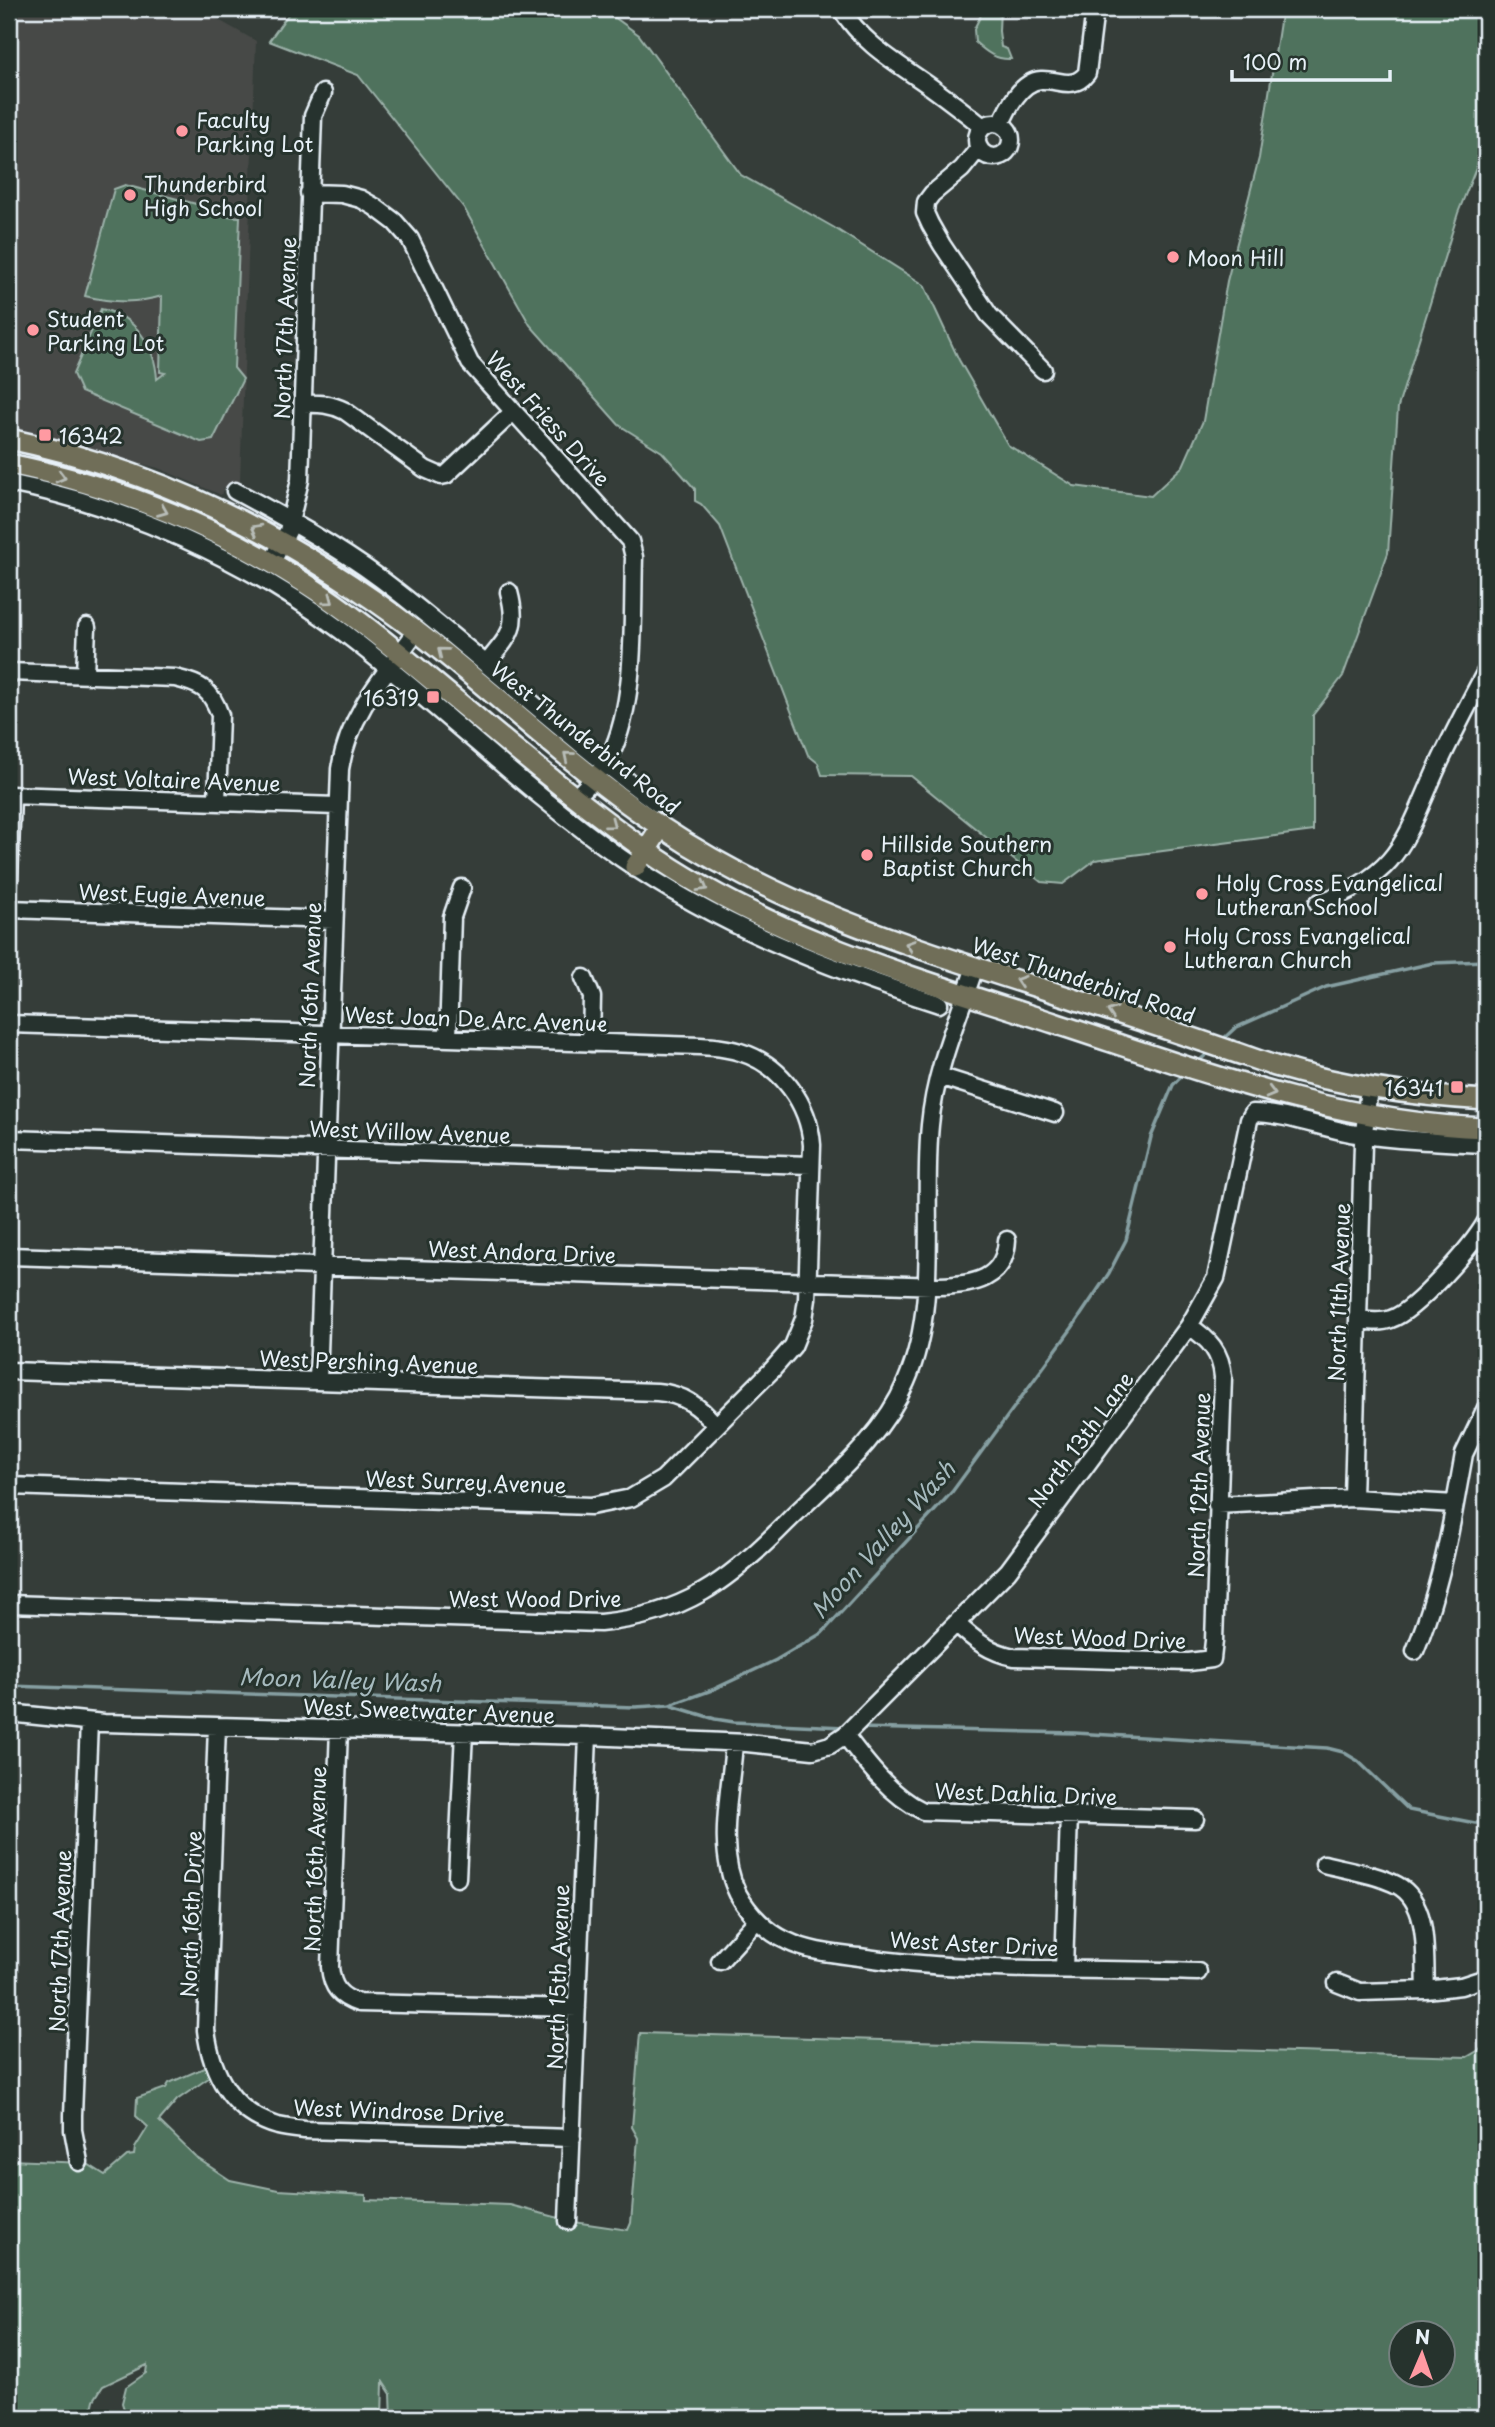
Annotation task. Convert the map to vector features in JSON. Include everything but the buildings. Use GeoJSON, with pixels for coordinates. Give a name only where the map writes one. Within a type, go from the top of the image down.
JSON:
{"type":"FeatureCollection","features":[{"type":"Feature","properties":{"kind":"main road","name":"West Thunderbird Road"},"geometry":{"type":"LineString","coordinates":[[9,439],[63,452],[142,477],[212,506],[282,542],[354,587],[416,632],[600,771],[661,827],[699,852],[790,900],[880,936],[1274,1066],[1369,1087],[1436,1097],[1486,1100]]}},
{"type":"Feature","properties":{"kind":"main road"},"geometry":{"type":"LineString","coordinates":[[9,464],[113,491],[205,528],[272,562],[324,596],[395,661],[646,850],[689,879],[779,925],[868,962],[911,985],[966,994],[1364,1125],[1413,1122],[1452,1115],[1486,1115]]}},
{"type":"Feature","properties":{"kind":"main road"},"geometry":{"type":"LineString","coordinates":[[635,867],[661,827]]}},
{"type":"Feature","properties":{"kind":"main road"},"geometry":{"type":"LineString","coordinates":[[1139,1050],[1148,1023]]}},
{"type":"Feature","properties":{"kind":"main road"},"geometry":{"type":"LineString","coordinates":[[1413,1122],[1486,1128]]}},
{"type":"Feature","properties":{"kind":"street"},"geometry":{"type":"LineString","coordinates":[[841,9],[862,36],[879,52],[983,127]]}},
{"type":"Feature","properties":{"kind":"street"},"geometry":{"type":"LineString","coordinates":[[1001,124],[1011,104],[1031,83],[1041,80],[1070,85],[1087,74],[1095,9]]}},
{"type":"Feature","properties":{"kind":"street","name":"North 17th Avenue"},"geometry":{"type":"LineString","coordinates":[[272,562],[290,521],[302,457],[313,116],[323,93]]}},
{"type":"Feature","properties":{"kind":"street"},"geometry":{"type":"LineString","coordinates":[[979,148],[990,157],[1005,153],[1010,147],[1011,137],[1001,124],[988,124],[983,127],[978,135],[979,148],[962,169],[932,194],[926,202],[925,213],[942,245],[989,315],[1043,370]]}},
{"type":"Feature","properties":{"kind":"street","name":"West Friess Drive"},"geometry":{"type":"LineString","coordinates":[[309,193],[342,194],[360,199],[395,222],[410,239],[470,363],[630,541],[634,557],[629,694],[621,727],[600,771]]}},
{"type":"Feature","properties":{"kind":"street"},"geometry":{"type":"LineString","coordinates":[[303,404],[325,404],[345,411],[433,474],[441,476],[446,475],[513,412]]}},
{"type":"Feature","properties":{"kind":"street"},"geometry":{"type":"LineString","coordinates":[[9,483],[85,502],[164,531],[286,594],[342,631],[395,661],[566,817],[635,867],[709,912],[765,940],[826,966],[911,985],[940,1004]]}},
{"type":"Feature","properties":{"kind":"street","name":"West Thunderbird Road"},"geometry":{"type":"LineString","coordinates":[[235,491],[330,544],[379,578],[486,664],[600,771],[657,803]]}},
{"type":"Feature","properties":{"kind":"street"},"geometry":{"type":"LineString","coordinates":[[486,664],[511,629],[514,613],[509,592]]}},
{"type":"Feature","properties":{"kind":"street"},"geometry":{"type":"LineString","coordinates":[[85,674],[87,627]]}},
{"type":"Feature","properties":{"kind":"street","name":"North 16th Avenue"},"geometry":{"type":"LineString","coordinates":[[318,1381],[337,806],[342,757],[351,728],[367,699],[416,632]]}},
{"type":"Feature","properties":{"kind":"street"},"geometry":{"type":"LineString","coordinates":[[1318,904],[1358,887],[1395,855],[1416,820],[1457,726],[1486,671]]}},
{"type":"Feature","properties":{"kind":"street"},"geometry":{"type":"LineString","coordinates":[[9,672],[175,678],[194,682],[206,690],[220,715],[217,802]]}},
{"type":"Feature","properties":{"kind":"street"},"geometry":{"type":"LineString","coordinates":[[576,798],[600,771]]}},
{"type":"Feature","properties":{"kind":"street"},"geometry":{"type":"LineString","coordinates":[[9,882],[10,795]]}},
{"type":"Feature","properties":{"kind":"street","name":"West Voltaire Avenue"},"geometry":{"type":"LineString","coordinates":[[10,795],[337,806]]}},
{"type":"Feature","properties":{"kind":"street"},"geometry":{"type":"LineString","coordinates":[[448,1037],[452,918],[462,888]]}},
{"type":"Feature","properties":{"kind":"street","name":"West Eugie Avenue"},"geometry":{"type":"LineString","coordinates":[[9,909],[333,920]]}},
{"type":"Feature","properties":{"kind":"street","name":"West Wood Drive"},"geometry":{"type":"LineString","coordinates":[[9,1604],[561,1623],[626,1621],[663,1611],[701,1594],[729,1576],[758,1551],[873,1434],[898,1398],[915,1360],[922,1334],[929,1134],[939,1076],[975,967]]}},
{"type":"Feature","properties":{"kind":"street"},"geometry":{"type":"LineString","coordinates":[[584,978],[592,997],[591,1043]]}},
{"type":"Feature","properties":{"kind":"street","name":"West Joan De Arc Avenue"},"geometry":{"type":"LineString","coordinates":[[9,1024],[719,1048],[742,1052],[771,1068]]}},
{"type":"Feature","properties":{"kind":"street","name":"West Surrey Avenue"},"geometry":{"type":"LineString","coordinates":[[9,1486],[591,1506],[613,1503],[644,1492],[663,1479],[793,1346],[804,1319],[808,1281],[811,1132],[802,1105],[771,1068]]}},
{"type":"Feature","properties":{"kind":"street"},"geometry":{"type":"LineString","coordinates":[[939,1076],[1055,1113]]}},
{"type":"Feature","properties":{"kind":"street","name":"North 11th Avenue"},"geometry":{"type":"LineString","coordinates":[[1353,1498],[1364,1125],[1369,1087]]}},
{"type":"Feature","properties":{"kind":"street","name":"North 13th Lane"},"geometry":{"type":"LineString","coordinates":[[846,1734],[1008,1571],[1189,1326],[1216,1278],[1249,1120],[1253,1113],[1364,1125]]}},
{"type":"Feature","properties":{"kind":"street"},"geometry":{"type":"LineString","coordinates":[[1364,1125],[1419,1141],[1486,1143]]}},
{"type":"Feature","properties":{"kind":"street","name":"West Willow Avenue"},"geometry":{"type":"LineString","coordinates":[[9,1139],[811,1165]]}},
{"type":"Feature","properties":{"kind":"street"},"geometry":{"type":"LineString","coordinates":[[1358,1320],[1390,1320],[1400,1314],[1477,1239],[1486,1222]]}},
{"type":"Feature","properties":{"kind":"street","name":"West Andora Drive"},"geometry":{"type":"LineString","coordinates":[[9,1256],[959,1285],[979,1280],[996,1271],[1006,1255],[1007,1240]]}},
{"type":"Feature","properties":{"kind":"street","name":"North 12th Avenue"},"geometry":{"type":"LineString","coordinates":[[1189,1326],[1206,1339],[1220,1355],[1222,1363],[1212,1658]]}},
{"type":"Feature","properties":{"kind":"street","name":"West Pershing Avenue"},"geometry":{"type":"LineString","coordinates":[[9,1371],[671,1393],[697,1406],[716,1426]]}},
{"type":"Feature","properties":{"kind":"street"},"geometry":{"type":"LineString","coordinates":[[1415,1651],[1434,1601],[1444,1564],[1464,1454],[1486,1408]]}},
{"type":"Feature","properties":{"kind":"street"},"geometry":{"type":"LineString","coordinates":[[1217,1505],[1353,1498],[1455,1504]]}},
{"type":"Feature","properties":{"kind":"street","name":"West Wood Drive"},"geometry":{"type":"LineString","coordinates":[[956,1623],[977,1643],[1014,1657],[1189,1662],[1212,1658]]}},
{"type":"Feature","properties":{"kind":"street","name":"West Sweetwater Avenue"},"geometry":{"type":"LineString","coordinates":[[9,1713],[89,1722],[588,1735],[813,1750],[830,1745],[846,1734]]}},
{"type":"Feature","properties":{"kind":"street","name":"North 17th Avenue"},"geometry":{"type":"LineString","coordinates":[[79,2162],[73,2115],[89,1722]]}},
{"type":"Feature","properties":{"kind":"street","name":"North 16th Drive"},"geometry":{"type":"LineString","coordinates":[[217,1726],[206,2030],[211,2063],[221,2083],[233,2097]]}},
{"type":"Feature","properties":{"kind":"street","name":"North 16th Avenue"},"geometry":{"type":"LineString","coordinates":[[340,1728],[330,1967],[336,1990],[344,1998],[359,2003],[577,2008]]}},
{"type":"Feature","properties":{"kind":"street"},"geometry":{"type":"LineString","coordinates":[[457,1878],[464,1732]]}},
{"type":"Feature","properties":{"kind":"street","name":"West Dahlia Drive"},"geometry":{"type":"LineString","coordinates":[[846,1734],[897,1794],[923,1811],[1195,1819]]}},
{"type":"Feature","properties":{"kind":"street","name":"North 15th Avenue"},"geometry":{"type":"LineString","coordinates":[[568,2221],[588,1735]]}},
{"type":"Feature","properties":{"kind":"street"},"geometry":{"type":"LineString","coordinates":[[720,1961],[757,1920],[738,1894],[727,1857],[726,1834],[734,1743]]}},
{"type":"Feature","properties":{"kind":"street"},"geometry":{"type":"LineString","coordinates":[[1065,1969],[1069,1815]]}},
{"type":"Feature","properties":{"kind":"street"},"geometry":{"type":"LineString","coordinates":[[1324,1864],[1387,1880],[1400,1886],[1412,1897],[1419,1910],[1423,1935],[1426,1990]]}},
{"type":"Feature","properties":{"kind":"street","name":"West Aster Drive"},"geometry":{"type":"LineString","coordinates":[[757,1920],[788,1942],[839,1954],[909,1964],[1198,1972]]}},
{"type":"Feature","properties":{"kind":"street"},"geometry":{"type":"LineString","coordinates":[[1337,1983],[1360,1992],[1426,1990],[1461,1986],[1486,1978]]}},
{"type":"Feature","properties":{"kind":"street","name":"West Windrose Drive"},"geometry":{"type":"LineString","coordinates":[[233,2097],[250,2112],[276,2125],[305,2130],[572,2138]]}},
{"type":"Feature","properties":{"kind":"shaded area","name":"Thunderbird High School"},"geometry":{"type":"Polygon","coordinates":[[[9,9],[199,9],[256,41],[240,481],[224,488],[221,495],[158,468],[9,431],[9,9]]]}},
{"type":"Feature","properties":{"kind":"green space"},"geometry":{"type":"Polygon","coordinates":[[[292,9],[603,9],[639,35],[741,175],[833,227],[924,285],[959,360],[1008,445],[1074,486],[1151,496],[1183,466],[1203,421],[1227,281],[1259,158],[1282,9],[1486,9],[1486,143],[1458,213],[1398,407],[1388,553],[1343,676],[1313,715],[1313,831],[1095,860],[1063,884],[1041,882],[911,776],[822,775],[818,763],[808,755],[720,526],[701,504],[695,501],[695,489],[662,452],[619,425],[530,325],[464,208],[358,75],[269,41],[292,9]]]}},
{"type":"Feature","properties":{"kind":"green space"},"geometry":{"type":"Polygon","coordinates":[[[984,9],[1000,9],[1001,47],[1007,49],[1011,59],[992,55],[975,42],[974,29],[984,9]]]}},
{"type":"Feature","properties":{"kind":"green space"},"geometry":{"type":"Polygon","coordinates":[[[125,185],[240,217],[234,368],[243,379],[213,440],[201,442],[81,392],[73,374],[101,309],[124,318],[134,326],[148,344],[157,379],[165,373],[160,372],[162,296],[124,302],[85,296],[114,189],[125,185]]]}},
{"type":"Feature","properties":{"kind":"green space"},"geometry":{"type":"Polygon","coordinates":[[[640,2033],[1467,2057],[1486,2046],[1486,2288],[1483,2295],[1486,2296],[1486,2418],[392,2418],[391,2394],[383,2382],[382,2418],[127,2418],[122,2403],[126,2387],[146,2373],[147,2365],[103,2386],[94,2400],[90,2418],[9,2418],[9,2160],[86,2163],[105,2175],[127,2156],[134,2155],[135,2148],[148,2127],[136,2116],[137,2098],[166,2088],[169,2083],[206,2067],[210,2077],[177,2100],[159,2121],[197,2158],[230,2180],[278,2190],[366,2195],[366,2200],[510,2205],[574,2222],[628,2230],[631,2223],[638,2138],[632,2127],[640,2033]]]}},
{"type":"Feature","properties":{"kind":"waterway","name":"Moon Valley Wash"},"geometry":{"type":"LineString","coordinates":[[1221,1041],[1235,1028],[1326,987],[1433,963],[1486,961]]}},
{"type":"Feature","properties":{"kind":"waterway","name":"Moon Valley Wash"},"geometry":{"type":"LineString","coordinates":[[1198,1062],[1210,1051]]}},
{"type":"Feature","properties":{"kind":"waterway","name":"Moon Valley Wash"},"geometry":{"type":"LineString","coordinates":[[9,1686],[635,1707],[670,1705],[712,1690],[776,1660],[822,1633],[952,1492],[1072,1328],[1109,1273],[1126,1240],[1151,1137],[1173,1085],[1184,1074]]}},
{"type":"Feature","properties":{"kind":"waterway"},"geometry":{"type":"LineString","coordinates":[[672,1706],[734,1722],[844,1727]]}},
{"type":"Feature","properties":{"kind":"waterway"},"geometry":{"type":"LineString","coordinates":[[858,1728],[1075,1733],[1327,1748],[1343,1752],[1358,1761],[1409,1810],[1486,1823]]}},
{"type":"Feature","properties":{"kind":"place","name":"Faculty Parking Lot"},"geometry":{"type":"Point","coordinates":[182,131]}},
{"type":"Feature","properties":{"kind":"place","name":"Thunderbird High School"},"geometry":{"type":"Point","coordinates":[130,195]}},
{"type":"Feature","properties":{"kind":"place","name":"Moon Hill"},"geometry":{"type":"Point","coordinates":[1173,257]}},
{"type":"Feature","properties":{"kind":"place","name":"Student Parking Lot"},"geometry":{"type":"Point","coordinates":[33,330]}},
{"type":"Feature","properties":{"kind":"place","name":"16342"},"geometry":{"type":"Point","coordinates":[45,435]}},
{"type":"Feature","properties":{"kind":"place","name":"16319"},"geometry":{"type":"Point","coordinates":[433,697]}},
{"type":"Feature","properties":{"kind":"place","name":"Hillside Southern Baptist Church"},"geometry":{"type":"Point","coordinates":[867,855]}},
{"type":"Feature","properties":{"kind":"place","name":"Holy Cross Evangelical Lutheran School"},"geometry":{"type":"Point","coordinates":[1202,894]}},
{"type":"Feature","properties":{"kind":"place","name":"Holy Cross Evangelical Lutheran Church"},"geometry":{"type":"Point","coordinates":[1170,947]}},
{"type":"Feature","properties":{"kind":"place","name":"16341"},"geometry":{"type":"Point","coordinates":[1457,1087]}}]}
